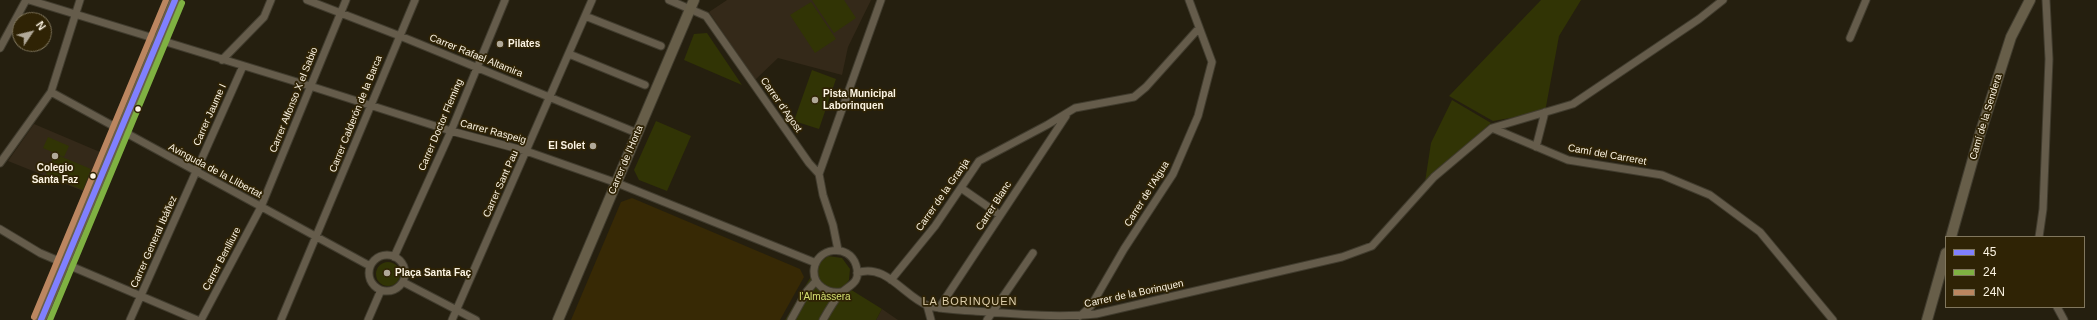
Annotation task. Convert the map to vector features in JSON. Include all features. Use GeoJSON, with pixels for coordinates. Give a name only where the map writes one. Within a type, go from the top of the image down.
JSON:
{"type":"FeatureCollection","features":[{"type":"Feature","properties":{"kind":"street","name":"Carrer Raspeig"},"geometry":{"type":"LineString","coordinates":[[28,0],[158,41],[310,86],[451,131],[526,151],[616,182],[816,263]]}},
{"type":"Feature","properties":{"kind":"street"},"geometry":{"type":"LineString","coordinates":[[0,48],[28,0]]}},
{"type":"Feature","properties":{"kind":"street"},"geometry":{"type":"LineString","coordinates":[[0,163],[51,92],[80,0]]}},
{"type":"Feature","properties":{"kind":"street"},"geometry":{"type":"LineString","coordinates":[[41,320],[175,0]]}},
{"type":"Feature","properties":{"kind":"street"},"geometry":{"type":"LineString","coordinates":[[222,60],[264,17],[271,0]]}},
{"type":"Feature","properties":{"kind":"street","name":"Carrer Rafael Altamira"},"geometry":{"type":"LineString","coordinates":[[307,0],[550,96],[637,133]]}},
{"type":"Feature","properties":{"kind":"street","name":"Carrer Alfonso X el Sabio"},"geometry":{"type":"LineString","coordinates":[[261,207],[346,0]]}},
{"type":"Feature","properties":{"kind":"street","name":"Carrer Calderón de la Barca"},"geometry":{"type":"LineString","coordinates":[[281,320],[415,0]]}},
{"type":"Feature","properties":{"kind":"street","name":"Carrer Doctor Fleming"},"geometry":{"type":"LineString","coordinates":[[394,257],[451,131],[476,67],[505,0]]}},
{"type":"Feature","properties":{"kind":"street","name":"Carrer Sant Pau"},"geometry":{"type":"LineString","coordinates":[[452,320],[592,0]]}},
{"type":"Feature","properties":{"kind":"street","name":"Carrer d'Agost"},"geometry":{"type":"LineString","coordinates":[[669,0],[692,4],[706,16],[809,163],[819,174]]}},
{"type":"Feature","properties":{"kind":"street"},"geometry":{"type":"LineString","coordinates":[[838,250],[833,225],[822,195],[819,174],[881,0]]}},
{"type":"Feature","properties":{"kind":"street","name":"Carrer de l'Aigua"},"geometry":{"type":"LineString","coordinates":[[1079,318],[1091,306],[1124,249],[1173,174],[1198,116],[1212,62],[1189,0]]}},
{"type":"Feature","properties":{"kind":"street"},"geometry":{"type":"LineString","coordinates":[[1492,128],[1573,104],[1699,19],[1723,0]]}},
{"type":"Feature","properties":{"kind":"street"},"geometry":{"type":"LineString","coordinates":[[1850,38],[1866,0]]}},
{"type":"Feature","properties":{"kind":"street","name":"Camí de la Sendera"},"geometry":{"type":"LineString","coordinates":[[1951,236],[1980,134],[2011,37],[2030,0]]}},
{"type":"Feature","properties":{"kind":"street"},"geometry":{"type":"LineString","coordinates":[[2039,236],[2042,209],[2048,60],[2046,0]]}},
{"type":"Feature","properties":{"kind":"street","name":"Carrer de l'Horta"},"geometry":{"type":"LineString","coordinates":[[558,320],[692,4]]}},
{"type":"Feature","properties":{"kind":"street"},"geometry":{"type":"LineString","coordinates":[[585,16],[660,46]]}},
{"type":"Feature","properties":{"kind":"street","name":"Carrer de la Granja"},"geometry":{"type":"LineString","coordinates":[[891,280],[935,226],[979,161],[1067,115],[1075,108],[1134,97],[1146,87],[1199,28]]}},
{"type":"Feature","properties":{"kind":"street"},"geometry":{"type":"LineString","coordinates":[[569,54],[645,85]]}},
{"type":"Feature","properties":{"kind":"street","name":"Carrer Jaume I"},"geometry":{"type":"LineString","coordinates":[[196,172],[243,66]]}},
{"type":"Feature","properties":{"kind":"street","name":"Avinguda de la Llibertat"},"geometry":{"type":"LineString","coordinates":[[51,92],[121,132],[317,236],[370,266]]}},
{"type":"Feature","properties":{"kind":"street"},"geometry":{"type":"LineString","coordinates":[[1536,147],[1545,112]]}},
{"type":"Feature","properties":{"kind":"street","name":"Carrer Blanc"},"geometry":{"type":"LineString","coordinates":[[939,308],[1067,115]]}},
{"type":"Feature","properties":{"kind":"street","name":"Carrer de la Borinquen"},"geometry":{"type":"LineString","coordinates":[[857,273],[864,270],[875,272],[891,280],[927,305],[939,308],[1079,318],[1342,257],[1372,246],[1434,177],[1492,128]]}},
{"type":"Feature","properties":{"kind":"street","name":"Camí del Carreret"},"geometry":{"type":"LineString","coordinates":[[1492,128],[1568,160],[1662,175],[1710,195],[1760,232],[1833,320]]}},
{"type":"Feature","properties":{"kind":"street","name":"Carrer General Ibáñez"},"geometry":{"type":"LineString","coordinates":[[130,320],[196,172]]}},
{"type":"Feature","properties":{"kind":"street"},"geometry":{"type":"LineString","coordinates":[[961,188],[1000,215]]}},
{"type":"Feature","properties":{"kind":"street","name":"Carrer Benlliure"},"geometry":{"type":"LineString","coordinates":[[201,320],[261,207]]}},
{"type":"Feature","properties":{"kind":"street"},"geometry":{"type":"LineString","coordinates":[[0,230],[40,253],[197,320]]}},
{"type":"Feature","properties":{"kind":"street"},"geometry":{"type":"LineString","coordinates":[[838,250],[849,254],[853,258],[857,273],[855,281],[850,288],[841,292],[831,292],[822,288],[816,281],[814,270],[816,263],[826,252],[838,250]]}},
{"type":"Feature","properties":{"kind":"street"},"geometry":{"type":"LineString","coordinates":[[987,320],[1033,253]]}},
{"type":"Feature","properties":{"kind":"street"},"geometry":{"type":"LineString","coordinates":[[383,256],[394,257],[399,260],[405,271],[402,282],[393,290],[382,290],[375,287],[370,281],[370,266],[374,261],[383,256]]}},
{"type":"Feature","properties":{"kind":"street"},"geometry":{"type":"LineString","coordinates":[[1927,320],[1945,257]]}},
{"type":"Feature","properties":{"kind":"street"},"geometry":{"type":"LineString","coordinates":[[791,320],[806,291],[816,281]]}},
{"type":"Feature","properties":{"kind":"street"},"geometry":{"type":"LineString","coordinates":[[402,282],[476,320]]}},
{"type":"Feature","properties":{"kind":"street"},"geometry":{"type":"LineString","coordinates":[[368,320],[382,290]]}},
{"type":"Feature","properties":{"kind":"street"},"geometry":{"type":"LineString","coordinates":[[823,320],[841,292]]}},
{"type":"Feature","properties":{"kind":"street"},"geometry":{"type":"LineString","coordinates":[[927,305],[931,320]]}},
{"type":"Feature","properties":{"kind":"street"},"geometry":{"type":"LineString","coordinates":[[2058,308],[2064,320]]}},
{"type":"Feature","properties":{"kind":"shaded area"},"geometry":{"type":"Polygon","coordinates":[[[727,0],[871,0],[848,47],[842,75],[778,58],[755,80],[709,12],[727,0]]]}},
{"type":"Feature","properties":{"kind":"shaded area","name":"Colegio Santa Faz"},"geometry":{"type":"Polygon","coordinates":[[[34,124],[100,152],[83,191],[8,161],[34,124]]]}},
{"type":"Feature","properties":{"kind":"shaded area"},"geometry":{"type":"Polygon","coordinates":[[[632,198],[800,269],[804,277],[780,320],[571,320],[621,202],[632,198]]]}},
{"type":"Feature","properties":{"kind":"shaded area"},"geometry":{"type":"Polygon","coordinates":[[[882,309],[898,320],[876,320],[882,309]]]}},
{"type":"Feature","properties":{"kind":"green space"},"geometry":{"type":"Polygon","coordinates":[[[812,0],[844,0],[856,18],[834,33],[812,0]]]}},
{"type":"Feature","properties":{"kind":"green space"},"geometry":{"type":"Polygon","coordinates":[[[1541,0],[1581,0],[1559,36],[1545,112],[1493,121],[1449,96],[1541,0]]]}},
{"type":"Feature","properties":{"kind":"green space"},"geometry":{"type":"Polygon","coordinates":[[[811,2],[836,39],[815,53],[790,15],[811,2]]]}},
{"type":"Feature","properties":{"kind":"green space"},"geometry":{"type":"Polygon","coordinates":[[[707,33],[742,85],[684,60],[694,34],[707,33]]]}},
{"type":"Feature","properties":{"kind":"green space","name":"Pista Municipal Laborinquen"},"geometry":{"type":"Polygon","coordinates":[[[812,70],[836,79],[819,129],[794,121],[812,70]]]}},
{"type":"Feature","properties":{"kind":"green space"},"geometry":{"type":"Polygon","coordinates":[[[1452,100],[1491,123],[1425,182],[1431,143],[1452,100]]]}},
{"type":"Feature","properties":{"kind":"green space"},"geometry":{"type":"Polygon","coordinates":[[[656,121],[691,136],[667,191],[639,180],[634,170],[656,121]]]}},
{"type":"Feature","properties":{"kind":"green space"},"geometry":{"type":"Polygon","coordinates":[[[48,137],[69,146],[64,157],[43,148],[48,137]]]}},
{"type":"Feature","properties":{"kind":"green space"},"geometry":{"type":"Polygon","coordinates":[[[55,154],[91,169],[83,190],[46,174],[55,154]]]}},
{"type":"Feature","properties":{"kind":"green space","name":"l'Almàssera"},"geometry":{"type":"Polygon","coordinates":[[[828,256],[842,258],[850,269],[849,280],[845,286],[882,309],[876,320],[785,320],[819,263],[828,256]]]}},
{"type":"Feature","properties":{"kind":"green space"},"geometry":{"type":"Polygon","coordinates":[[[388,262],[397,265],[400,274],[397,283],[388,286],[379,283],[376,274],[379,265],[388,262]]]}},
{"type":"Feature","properties":{"kind":"transit line","name":"24N"},"geometry":{"type":"LineString","coordinates":[[34,317],[166,0]]}},
{"type":"Feature","properties":{"kind":"transit line","name":"45"},"geometry":{"type":"LineString","coordinates":[[41,320],[175,0]]}},
{"type":"Feature","properties":{"kind":"transit line","name":"24"},"geometry":{"type":"LineString","coordinates":[[50,320],[182,3]]}},
{"type":"Feature","properties":{"kind":"place","name":"Pilates"},"geometry":{"type":"Point","coordinates":[500,44]}},
{"type":"Feature","properties":{"kind":"place","name":"Pista Municipal Laborinquen"},"geometry":{"type":"Point","coordinates":[815,100]}},
{"type":"Feature","properties":{"kind":"place","name":"El Solet"},"geometry":{"type":"Point","coordinates":[593,146]}},
{"type":"Feature","properties":{"kind":"place","name":"Colegio Santa Faz"},"geometry":{"type":"Point","coordinates":[55,156]}},
{"type":"Feature","properties":{"kind":"place","name":"Plaça Santa Faç"},"geometry":{"type":"Point","coordinates":[387,273]}},
{"type":"Feature","properties":{"kind":"district","name":"LA BORINQUEN"},"geometry":{"type":"Point","coordinates":[970,302]}}]}
